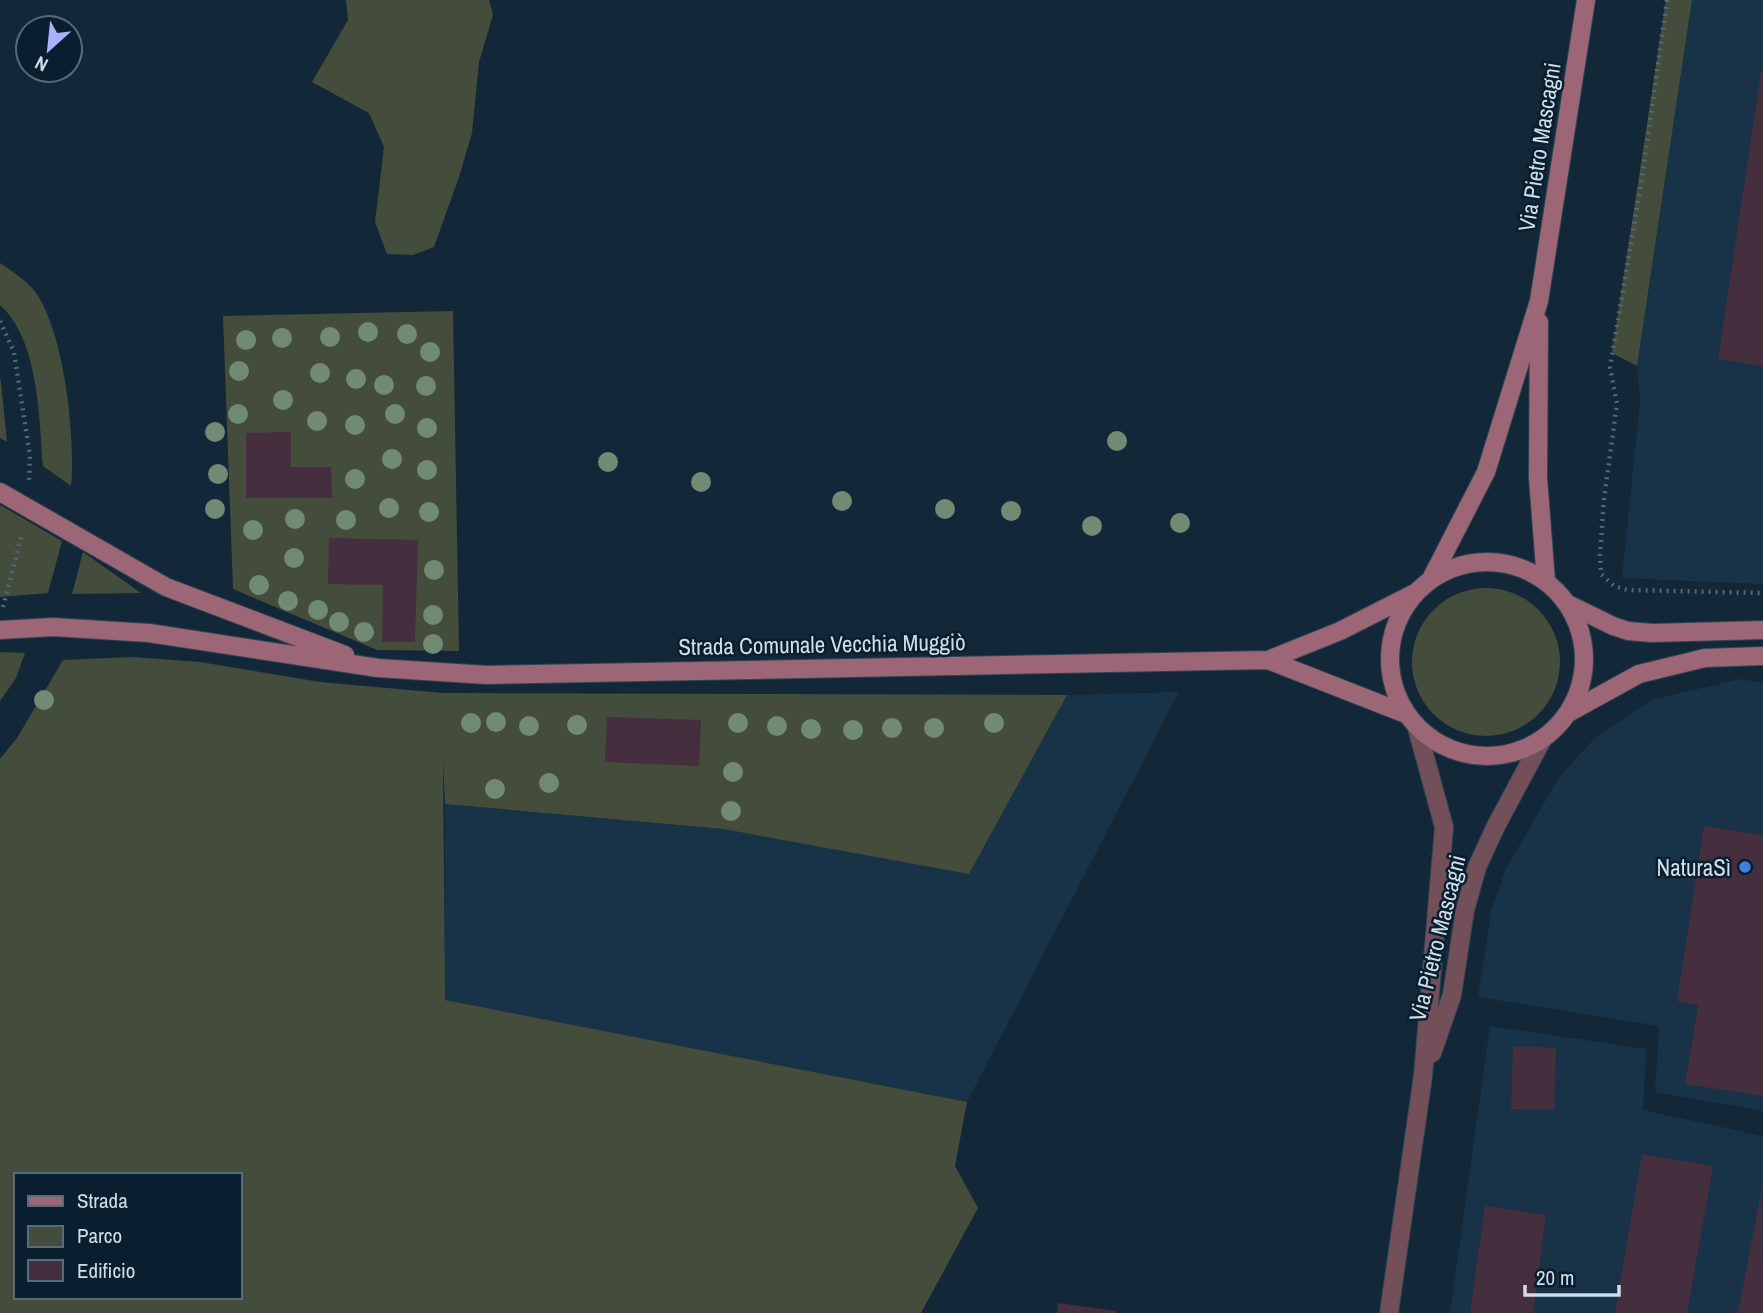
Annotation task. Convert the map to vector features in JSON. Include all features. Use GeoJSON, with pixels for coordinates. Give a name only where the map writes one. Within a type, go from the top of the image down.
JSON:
{"type":"FeatureCollection","features":[{"type":"Feature","properties":{"kind":"main road","name":"Via Pietro Mascagni"},"geometry":{"type":"LineString","coordinates":[[1431,579],[1486,472],[1539,301],[1586,0]]}},
{"type":"Feature","properties":{"kind":"main road","name":"Via Pietro Mascagni"},"geometry":{"type":"LineString","coordinates":[[1539,301],[1538,478],[1546,581]]}},
{"type":"Feature","properties":{"kind":"main road","name":"Strada Comunale Vecchia Muggiò"},"geometry":{"type":"LineString","coordinates":[[0,492],[166,587],[378,668]]}},
{"type":"Feature","properties":{"kind":"main road"},"geometry":{"type":"LineString","coordinates":[[1411,721],[1392,684],[1389,652],[1396,620],[1415,593],[1431,579],[1458,566],[1489,562],[1519,567],[1546,581],[1568,604],[1578,624],[1584,646],[1580,692],[1570,712]]}},
{"type":"Feature","properties":{"kind":"main road"},"geometry":{"type":"LineString","coordinates":[[1268,660],[1339,631],[1415,593]]}},
{"type":"Feature","properties":{"kind":"main road"},"geometry":{"type":"LineString","coordinates":[[1568,604],[1628,631],[1652,633],[1763,630]]}},
{"type":"Feature","properties":{"kind":"main road","name":"Strada Comunale Vecchia Muggiò"},"geometry":{"type":"LineString","coordinates":[[0,630],[53,627],[149,633],[378,668],[487,674],[1268,660]]}},
{"type":"Feature","properties":{"kind":"main road"},"geometry":{"type":"LineString","coordinates":[[1268,660],[1411,721],[1455,752],[1500,757],[1542,740],[1570,712],[1639,674],[1705,658],[1763,656]]}},
{"type":"Feature","properties":{"kind":"street","name":"Via Pietro Mascagni"},"geometry":{"type":"LineString","coordinates":[[1389,1313],[1423,1076],[1444,827],[1411,721]]}},
{"type":"Feature","properties":{"kind":"street","name":"Via Pietro Mascagni"},"geometry":{"type":"LineString","coordinates":[[1423,1076],[1452,995],[1465,910],[1477,867],[1542,740]]}},
{"type":"Feature","properties":{"kind":"path"},"geometry":{"type":"LineString","coordinates":[[1667,0],[1643,171],[1610,367],[1617,404],[1604,499],[1601,574],[1614,586],[1628,590],[1763,593]]}},
{"type":"Feature","properties":{"kind":"path"},"geometry":{"type":"LineString","coordinates":[[0,321],[14,352],[30,456],[29,484]]}},
{"type":"Feature","properties":{"kind":"path"},"geometry":{"type":"LineString","coordinates":[[2,611],[22,534]]}},
{"type":"Feature","properties":{"kind":"shaded area"},"geometry":{"type":"Polygon","coordinates":[[[1692,0],[1763,0],[1763,584],[1622,578],[1640,401],[1637,366],[1692,0]]]}},
{"type":"Feature","properties":{"kind":"shaded area"},"geometry":{"type":"Polygon","coordinates":[[[1740,679],[1763,683],[1763,1111],[1655,1092],[1659,1026],[1478,997],[1492,908],[1506,869],[1559,777],[1595,738],[1651,700],[1740,679]]]}},
{"type":"Feature","properties":{"kind":"shaded area"},"geometry":{"type":"Polygon","coordinates":[[[1179,692],[967,1102],[444,1000],[445,804],[723,829],[969,874],[1067,695],[1179,692]]]}},
{"type":"Feature","properties":{"kind":"shaded area"},"geometry":{"type":"Polygon","coordinates":[[[1490,1026],[1646,1049],[1643,1110],[1763,1136],[1763,1313],[1450,1313],[1490,1026]]]}},
{"type":"Feature","properties":{"kind":"green space"},"geometry":{"type":"Polygon","coordinates":[[[346,0],[489,0],[493,15],[479,62],[472,133],[459,177],[434,247],[413,255],[387,254],[375,222],[384,147],[369,113],[312,82],[348,20],[346,0]]]}},
{"type":"Feature","properties":{"kind":"green space"},"geometry":{"type":"Polygon","coordinates":[[[1666,0],[1692,0],[1637,366],[1612,353],[1666,0]]]}},
{"type":"Feature","properties":{"kind":"green space"},"geometry":{"type":"Polygon","coordinates":[[[0,263],[34,290],[53,330],[66,385],[72,441],[71,486],[43,466],[35,380],[23,338],[0,305],[0,263]]]}},
{"type":"Feature","properties":{"kind":"green space"},"geometry":{"type":"Polygon","coordinates":[[[453,311],[459,651],[377,650],[233,589],[223,316],[453,311]]]}},
{"type":"Feature","properties":{"kind":"green space"},"geometry":{"type":"Polygon","coordinates":[[[0,378],[1,383],[7,442],[0,438],[0,378]]]}},
{"type":"Feature","properties":{"kind":"green space"},"geometry":{"type":"Polygon","coordinates":[[[0,505],[62,541],[48,593],[0,597],[0,505]]]}},
{"type":"Feature","properties":{"kind":"green space"},"geometry":{"type":"Polygon","coordinates":[[[83,552],[141,593],[72,594],[83,552]]]}},
{"type":"Feature","properties":{"kind":"green space"},"geometry":{"type":"Polygon","coordinates":[[[1486,588],[1514,594],[1538,610],[1554,634],[1560,662],[1554,690],[1538,714],[1514,730],[1486,736],[1458,730],[1434,714],[1418,690],[1412,662],[1418,634],[1434,610],[1458,594],[1486,588]]]}},
{"type":"Feature","properties":{"kind":"green space"},"geometry":{"type":"Polygon","coordinates":[[[0,652],[25,653],[16,678],[0,701],[0,652]]]}},
{"type":"Feature","properties":{"kind":"green space"},"geometry":{"type":"Polygon","coordinates":[[[132,657],[200,662],[320,682],[443,693],[1067,695],[969,874],[723,829],[445,804],[443,761],[445,1000],[967,1102],[955,1166],[978,1208],[921,1313],[0,1313],[0,759],[17,738],[63,660],[132,657]]]}},
{"type":"Feature","properties":{"kind":"building"},"geometry":{"type":"Polygon","coordinates":[[[1763,72],[1763,366],[1718,359],[1763,72]]]}},
{"type":"Feature","properties":{"kind":"building"},"geometry":{"type":"Polygon","coordinates":[[[291,432],[291,467],[331,467],[332,498],[246,498],[246,433],[291,432]]]}},
{"type":"Feature","properties":{"kind":"building"},"geometry":{"type":"Polygon","coordinates":[[[329,538],[418,540],[415,642],[382,642],[383,585],[328,584],[329,538]]]}},
{"type":"Feature","properties":{"kind":"building"},"geometry":{"type":"Polygon","coordinates":[[[607,717],[701,720],[699,766],[605,762],[607,717]]]}},
{"type":"Feature","properties":{"kind":"building"},"geometry":{"type":"Polygon","coordinates":[[[1704,826],[1763,835],[1763,1096],[1685,1084],[1698,1005],[1677,1001],[1704,826]]]}},
{"type":"Feature","properties":{"kind":"building"},"geometry":{"type":"Polygon","coordinates":[[[1513,1046],[1556,1048],[1554,1110],[1511,1109],[1513,1046]]]}},
{"type":"Feature","properties":{"kind":"building"},"geometry":{"type":"Polygon","coordinates":[[[1642,1154],[1713,1166],[1687,1313],[1615,1313],[1642,1154]]]}},
{"type":"Feature","properties":{"kind":"building"},"geometry":{"type":"Polygon","coordinates":[[[1762,1187],[1763,1313],[1738,1313],[1762,1187]]]}},
{"type":"Feature","properties":{"kind":"building"},"geometry":{"type":"Polygon","coordinates":[[[1485,1206],[1546,1215],[1533,1313],[1470,1313],[1485,1206]]]}},
{"type":"Feature","properties":{"kind":"building"},"geometry":{"type":"Polygon","coordinates":[[[1058,1303],[1117,1311],[1057,1313],[1058,1303]]]}},
{"type":"Feature","properties":{"kind":"place","name":"NaturaSì"},"geometry":{"type":"Point","coordinates":[1745,867]}}]}
